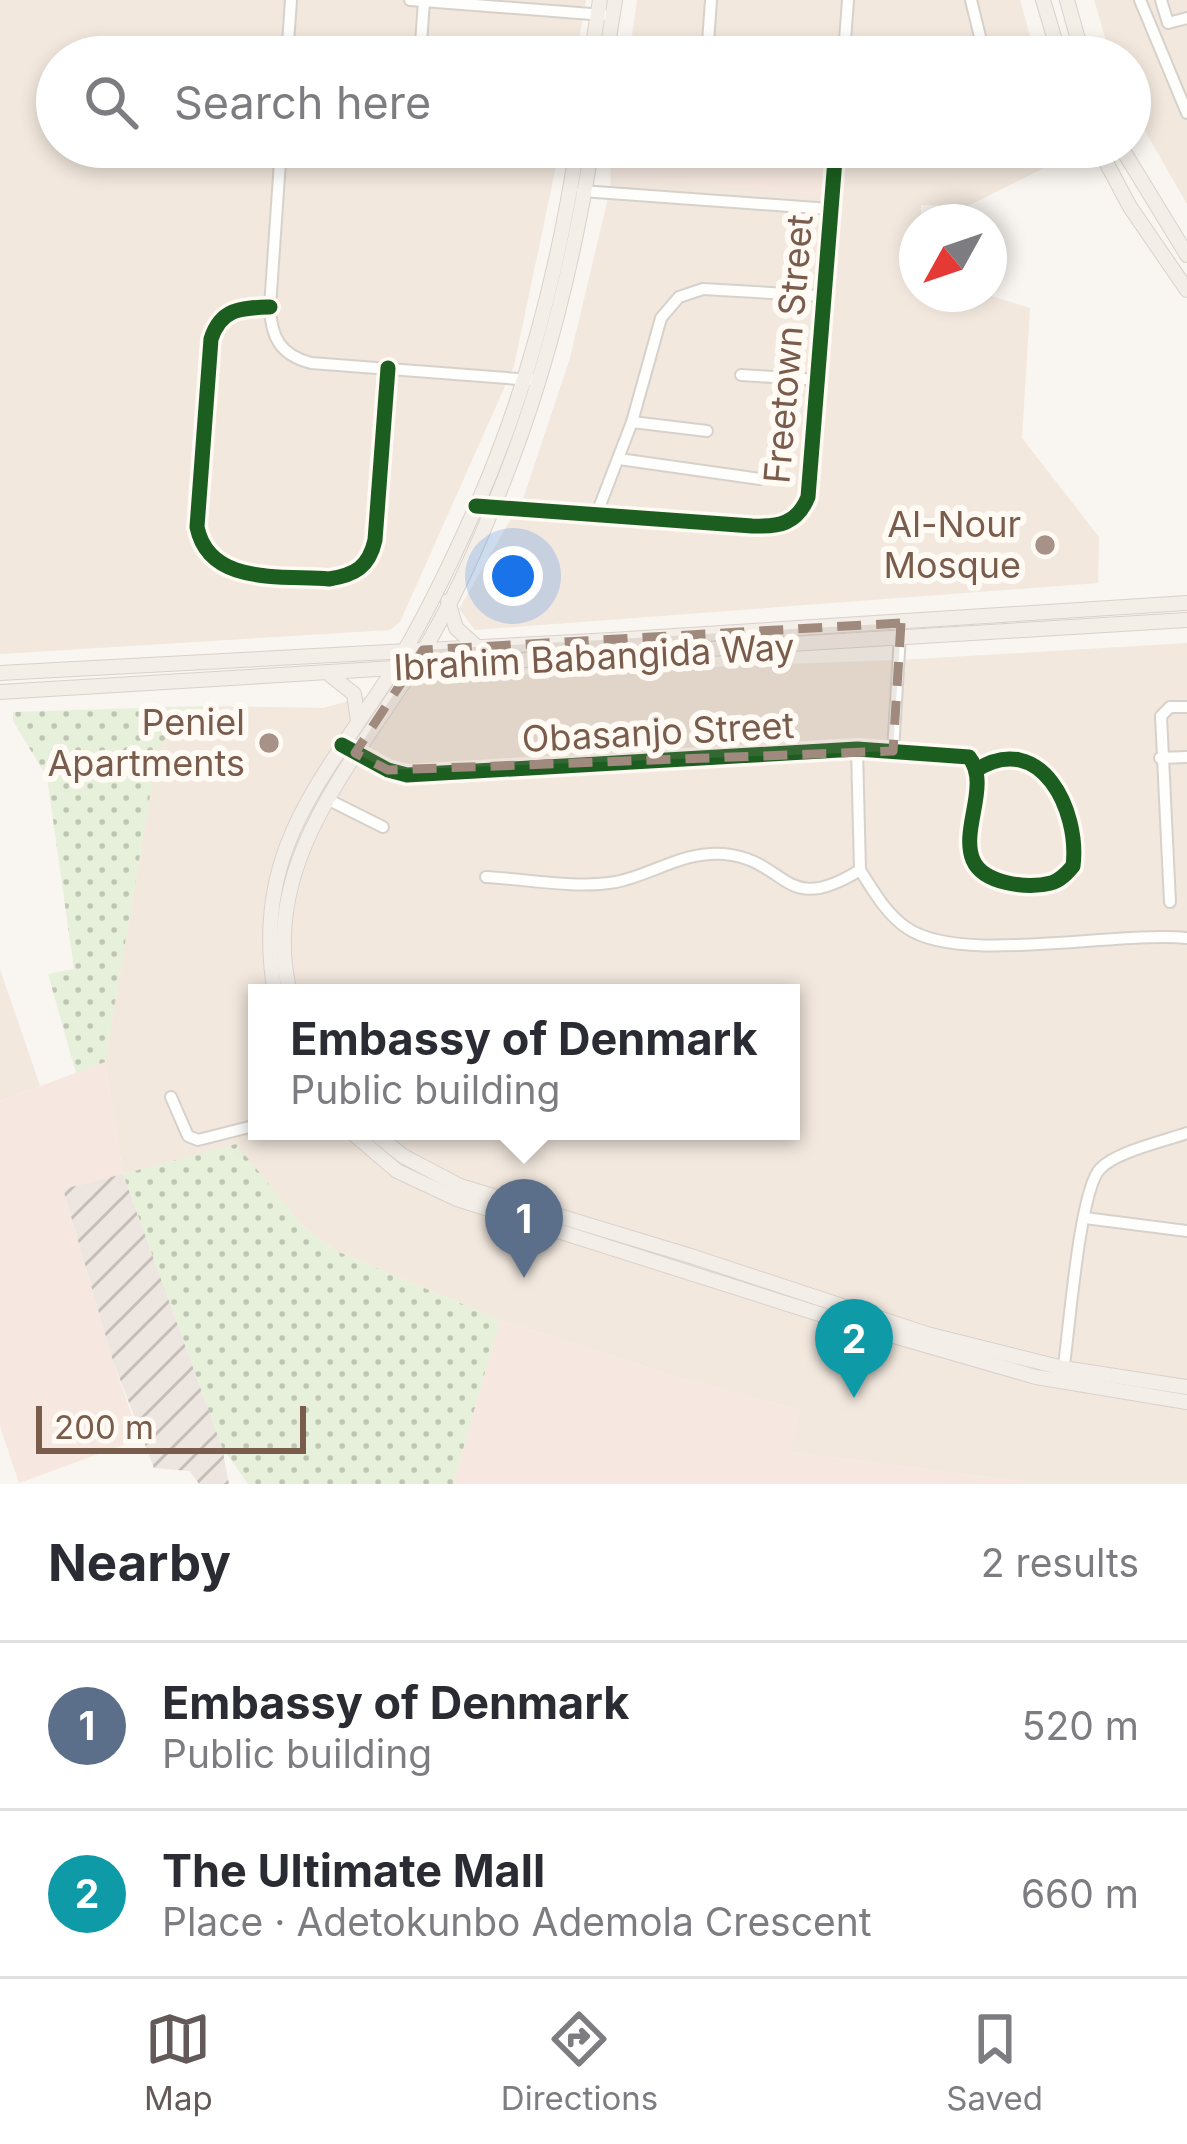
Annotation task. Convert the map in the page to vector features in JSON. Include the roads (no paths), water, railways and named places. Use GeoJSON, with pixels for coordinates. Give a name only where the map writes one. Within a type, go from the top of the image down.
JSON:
{"type":"FeatureCollection","features":[{"type":"Feature","properties":{"kind":"main road"},"geometry":{"type":"LineString","coordinates":[[603,10],[615,0]]}},
{"type":"Feature","properties":{"kind":"main road"},"geometry":{"type":"LineString","coordinates":[[1043,0],[1054,36]]}},
{"type":"Feature","properties":{"kind":"main road"},"geometry":{"type":"LineString","coordinates":[[1067,0],[1077,36]]}},
{"type":"Feature","properties":{"kind":"main road"},"geometry":{"type":"LineString","coordinates":[[274,984],[270,926],[280,860],[301,811],[413,668],[493,509],[565,296],[578,168]]}},
{"type":"Feature","properties":{"kind":"main road"},"geometry":{"type":"LineString","coordinates":[[578,190],[585,168]]}},
{"type":"Feature","properties":{"kind":"main road"},"geometry":{"type":"LineString","coordinates":[[1109,168],[1187,290]]}},
{"type":"Feature","properties":{"kind":"main road"},"geometry":{"type":"LineString","coordinates":[[1134,168],[1187,255]]}},
{"type":"Feature","properties":{"kind":"main road"},"geometry":{"type":"LineString","coordinates":[[289,984],[284,941],[292,879],[306,836],[327,799],[358,721],[404,650],[533,381]]}},
{"type":"Feature","properties":{"kind":"main road"},"geometry":{"type":"LineString","coordinates":[[448,601],[456,628],[477,647]]}},
{"type":"Feature","properties":{"kind":"main road","name":"Ibrahim Babangida Way"},"geometry":{"type":"LineString","coordinates":[[0,673],[1187,603]]}},
{"type":"Feature","properties":{"kind":"main road","name":"Ibrahim Babangida Way"},"geometry":{"type":"LineString","coordinates":[[0,692],[1187,620]]}},
{"type":"Feature","properties":{"kind":"main road"},"geometry":{"type":"LineString","coordinates":[[325,672],[354,694],[358,721]]}},
{"type":"Feature","properties":{"kind":"main road"},"geometry":{"type":"LineString","coordinates":[[361,1140],[397,1171],[457,1199],[835,1319],[1187,1402]]}},
{"type":"Feature","properties":{"kind":"main road"},"geometry":{"type":"LineString","coordinates":[[383,1140],[460,1186],[927,1334],[1062,1375],[1187,1387]]}},
{"type":"Feature","properties":{"kind":"street"},"geometry":{"type":"LineString","coordinates":[[288,36],[291,0]]}},
{"type":"Feature","properties":{"kind":"street"},"geometry":{"type":"LineString","coordinates":[[410,0],[603,10]]}},
{"type":"Feature","properties":{"kind":"street"},"geometry":{"type":"LineString","coordinates":[[708,36],[711,0]]}},
{"type":"Feature","properties":{"kind":"street"},"geometry":{"type":"LineString","coordinates":[[845,36],[848,0]]}},
{"type":"Feature","properties":{"kind":"street"},"geometry":{"type":"LineString","coordinates":[[971,0],[980,36]]}},
{"type":"Feature","properties":{"kind":"street"},"geometry":{"type":"LineString","coordinates":[[1140,0],[1187,112]]}},
{"type":"Feature","properties":{"kind":"street"},"geometry":{"type":"LineString","coordinates":[[1161,0],[1168,23],[1187,18]]}},
{"type":"Feature","properties":{"kind":"street"},"geometry":{"type":"LineString","coordinates":[[422,36],[424,1]]}},
{"type":"Feature","properties":{"kind":"street"},"geometry":{"type":"LineString","coordinates":[[280,168],[270,307],[277,342],[290,356],[311,362],[533,381]]}},
{"type":"Feature","properties":{"kind":"street","name":"Freetown Street"},"geometry":{"type":"LineString","coordinates":[[476,506],[752,526],[787,523],[802,510],[808,497],[834,168]]}},
{"type":"Feature","properties":{"kind":"street"},"geometry":{"type":"LineString","coordinates":[[578,190],[830,208]]}},
{"type":"Feature","properties":{"kind":"street"},"geometry":{"type":"LineString","coordinates":[[597,514],[632,422],[662,318],[679,297],[703,289],[823,296]]}},
{"type":"Feature","properties":{"kind":"street"},"geometry":{"type":"LineString","coordinates":[[270,307],[230,311],[211,338],[197,527],[206,552],[225,568],[329,579],[364,566],[375,540],[388,368]]}},
{"type":"Feature","properties":{"kind":"street"},"geometry":{"type":"LineString","coordinates":[[741,375],[818,380]]}},
{"type":"Feature","properties":{"kind":"street"},"geometry":{"type":"LineString","coordinates":[[632,422],[707,431]]}},
{"type":"Feature","properties":{"kind":"street"},"geometry":{"type":"LineString","coordinates":[[619,459],[760,479]]}},
{"type":"Feature","properties":{"kind":"street"},"geometry":{"type":"LineString","coordinates":[[893,752],[901,623]]}},
{"type":"Feature","properties":{"kind":"street"},"geometry":{"type":"LineString","coordinates":[[1170,902],[1161,716],[1170,707],[1187,707]]}},
{"type":"Feature","properties":{"kind":"street","name":"Obasanjo Street"},"geometry":{"type":"LineString","coordinates":[[348,749],[407,775],[857,749],[968,757],[976,770],[970,850],[974,864],[995,880],[1048,885],[1062,878],[1073,866],[1073,824],[1045,773],[1016,756],[994,758],[976,770]]}},
{"type":"Feature","properties":{"kind":"street"},"geometry":{"type":"LineString","coordinates":[[857,749],[860,870],[902,926],[938,943],[984,946],[1151,934],[1186,938]]}},
{"type":"Feature","properties":{"kind":"street"},"geometry":{"type":"LineString","coordinates":[[1160,758],[1187,757]]}},
{"type":"Feature","properties":{"kind":"street"},"geometry":{"type":"LineString","coordinates":[[327,799],[383,827]]}},
{"type":"Feature","properties":{"kind":"street"},"geometry":{"type":"LineString","coordinates":[[486,877],[597,884],[622,880],[676,859],[721,854],[738,856],[811,892],[860,870]]}},
{"type":"Feature","properties":{"kind":"street"},"geometry":{"type":"LineString","coordinates":[[172,1097],[188,1136],[197,1140],[248,1127]]}},
{"type":"Feature","properties":{"kind":"street"},"geometry":{"type":"LineString","coordinates":[[1062,1375],[1095,1175],[1102,1166],[1187,1133]]}},
{"type":"Feature","properties":{"kind":"street"},"geometry":{"type":"LineString","coordinates":[[1085,1218],[1187,1231]]}},
{"type":"Feature","properties":{"kind":"place","name":"Al-Nour Mosque"},"geometry":{"type":"Point","coordinates":[1045,545]}},
{"type":"Feature","properties":{"kind":"place","name":"Peniel Apartments"},"geometry":{"type":"Point","coordinates":[269,743]}},
{"type":"Feature","properties":{"kind":"place","name":"Embassy of Denmark"},"geometry":{"type":"Point","coordinates":[524,1278]}},
{"type":"Feature","properties":{"kind":"place","name":"The Ultimate Mall"},"geometry":{"type":"Point","coordinates":[854,1398]}}]}
